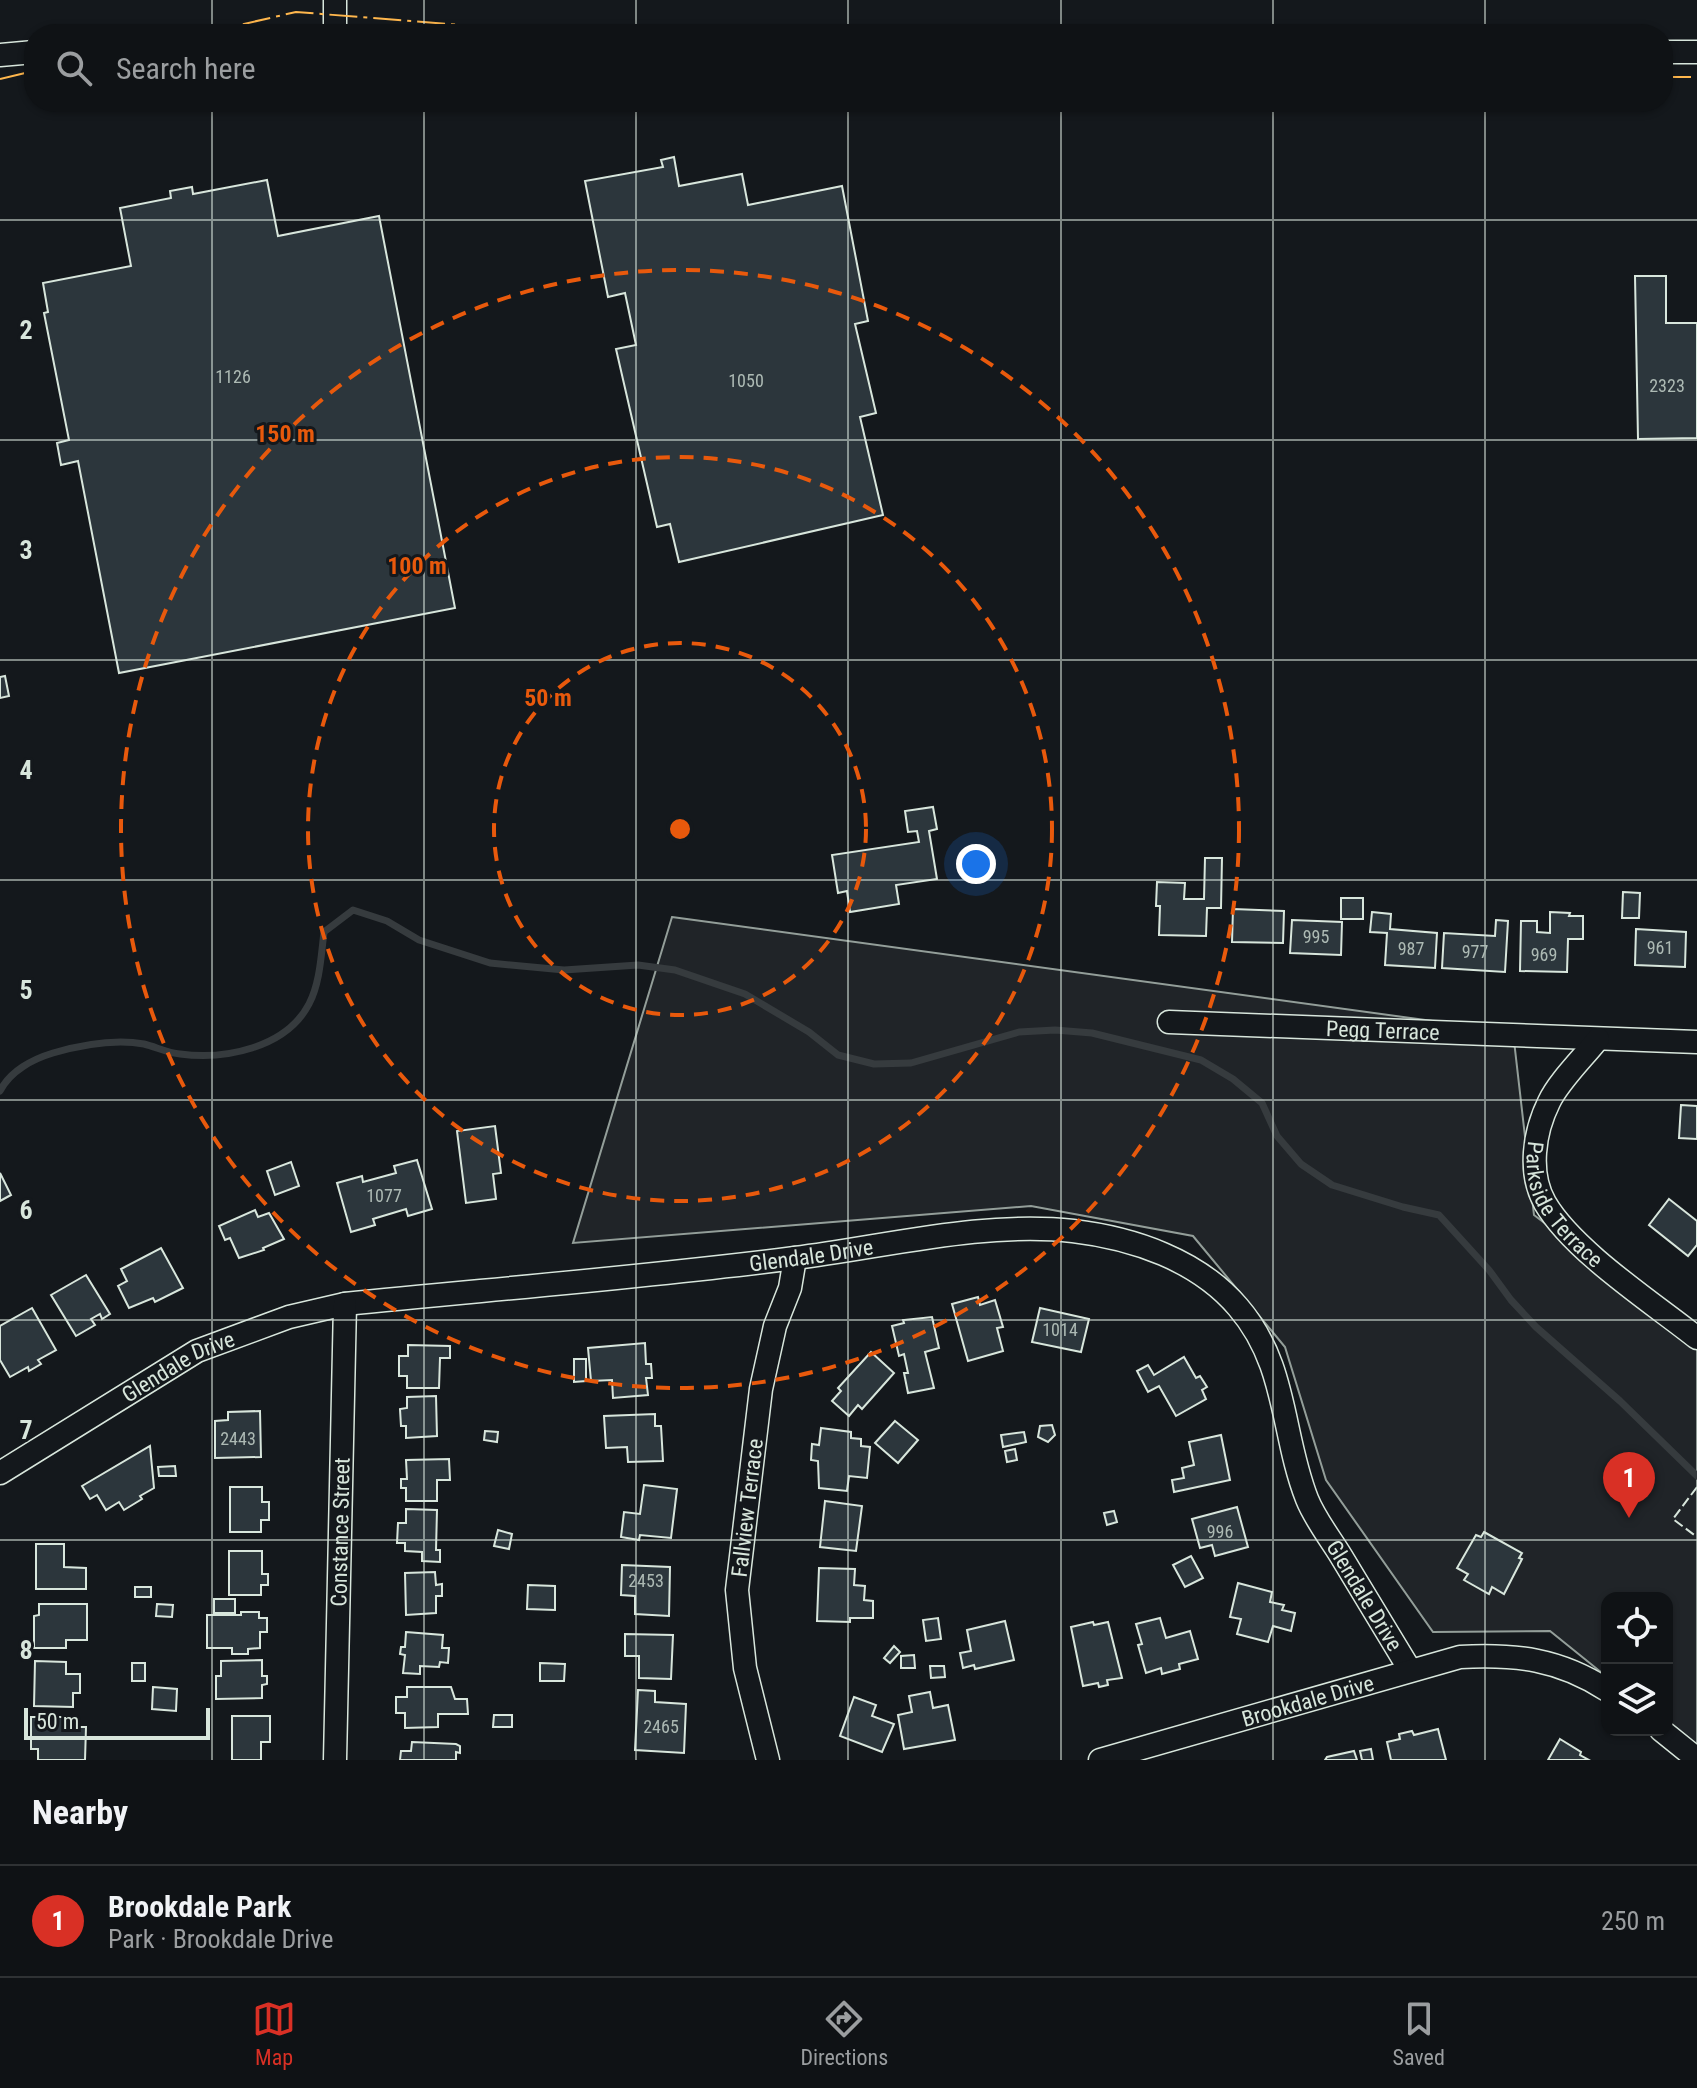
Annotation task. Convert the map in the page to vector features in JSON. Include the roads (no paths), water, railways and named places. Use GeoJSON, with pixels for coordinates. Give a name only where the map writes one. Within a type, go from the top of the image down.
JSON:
{"type":"FeatureCollection","features":[{"type":"Feature","properties":{"kind":"street"},"geometry":{"type":"LineString","coordinates":[[335,0],[335,24]]}},
{"type":"Feature","properties":{"kind":"street"},"geometry":{"type":"LineString","coordinates":[[1673,52],[1697,52]]}},
{"type":"Feature","properties":{"kind":"street"},"geometry":{"type":"LineString","coordinates":[[0,55],[24,53]]}},
{"type":"Feature","properties":{"kind":"street","name":"Pegg Terrace"},"geometry":{"type":"LineString","coordinates":[[1169,1022],[1697,1042]]}},
{"type":"Feature","properties":{"kind":"street","name":"Parkside Terrace"},"geometry":{"type":"LineString","coordinates":[[1598,1039],[1549,1101],[1534,1147],[1536,1176],[1545,1202],[1578,1243],[1697,1338]]}},
{"type":"Feature","properties":{"kind":"street","name":"Glendale Drive"},"geometry":{"type":"LineString","coordinates":[[0,1473],[197,1351],[289,1317],[345,1304],[795,1258],[1010,1229],[1072,1231],[1122,1240],[1168,1256],[1203,1275],[1238,1307],[1264,1345],[1279,1383],[1294,1461],[1309,1503],[1410,1670]]}},
{"type":"Feature","properties":{"kind":"street","name":"Fallview Terrace"},"geometry":{"type":"LineString","coordinates":[[768,1760],[745,1668],[737,1590],[761,1389],[775,1326],[790,1288],[795,1258]]}},
{"type":"Feature","properties":{"kind":"street","name":"Constance Street"},"geometry":{"type":"LineString","coordinates":[[335,1760],[345,1304]]}},
{"type":"Feature","properties":{"kind":"street","name":"Brookdale Drive"},"geometry":{"type":"LineString","coordinates":[[1100,1760],[1460,1657],[1504,1655],[1546,1661],[1587,1677],[1601,1686]]}},
{"type":"Feature","properties":{"kind":"street"},"geometry":{"type":"LineString","coordinates":[[1668,1736],[1697,1759]]}},
{"type":"Feature","properties":{"kind":"waterway"},"geometry":{"type":"LineString","coordinates":[[0,1091],[10,1077],[30,1062],[87,1045],[133,1043],[176,1053],[216,1055],[253,1048],[270,1041],[299,1019],[309,1004],[318,978],[324,932],[353,910],[387,921],[419,940],[490,963],[564,970],[638,965],[675,970],[745,994],[809,1032],[838,1055],[874,1064],[911,1063],[1019,1032],[1055,1030],[1092,1033],[1201,1060],[1233,1079],[1262,1103],[1277,1136],[1301,1164],[1332,1185],[1439,1215],[1536,1327],[1620,1401],[1697,1476]]}},
{"type":"Feature","properties":{"kind":"place","name":"Brookdale Park"},"geometry":{"type":"Point","coordinates":[1629,1518]}}]}
